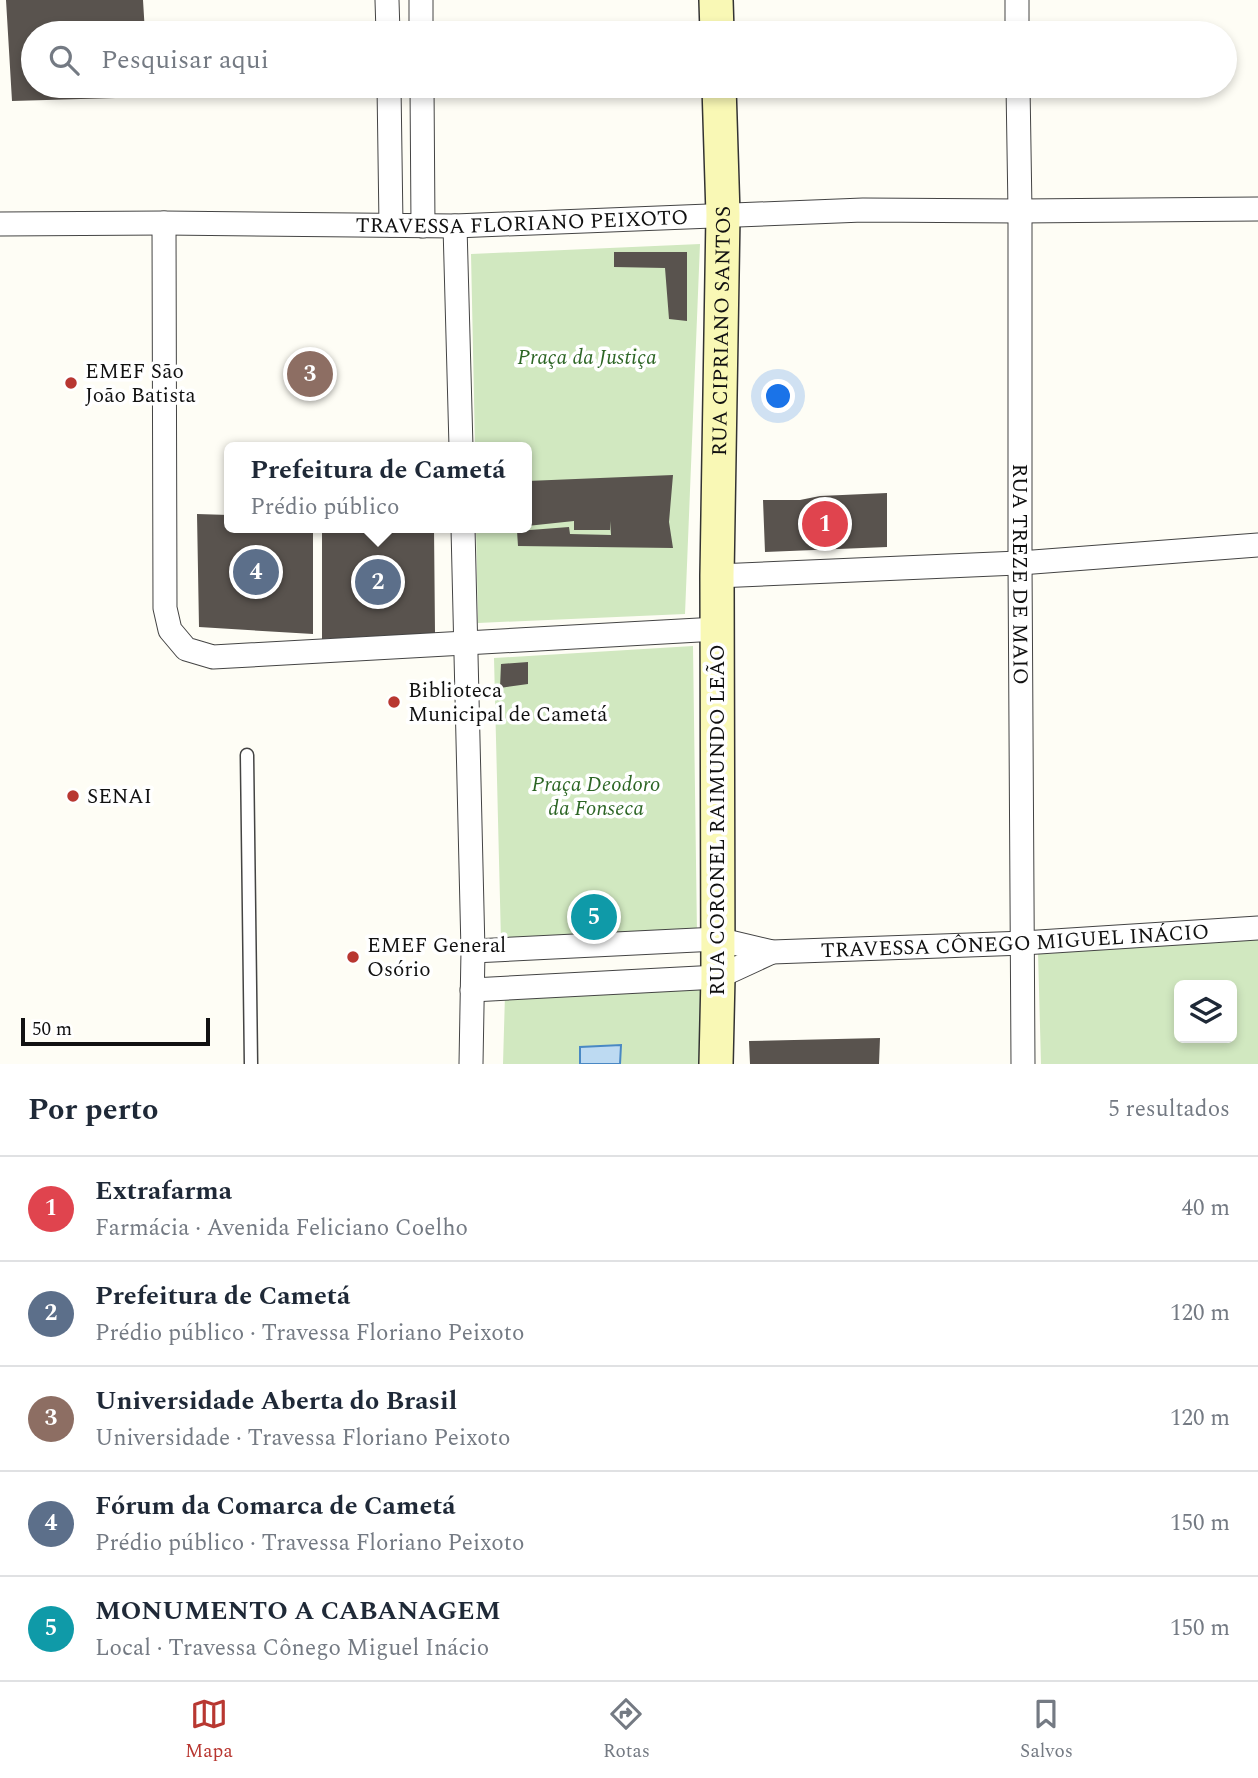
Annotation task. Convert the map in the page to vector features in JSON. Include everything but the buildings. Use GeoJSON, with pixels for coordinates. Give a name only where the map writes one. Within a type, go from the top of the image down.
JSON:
{"type":"FeatureCollection","features":[{"type":"Feature","properties":{"kind":"main road"},"geometry":{"type":"LineString","coordinates":[[716,0],[717,21]]}},
{"type":"Feature","properties":{"kind":"main road","name":"RUA CIPRIANO SANTOS"},"geometry":{"type":"LineString","coordinates":[[717,576],[723,215],[719,98]]}},
{"type":"Feature","properties":{"kind":"main road","name":"RUA CORONEL RAIMUNDO LEÃO"},"geometry":{"type":"LineString","coordinates":[[716,1064],[717,576]]}},
{"type":"Feature","properties":{"kind":"street"},"geometry":{"type":"LineString","coordinates":[[387,0],[388,21]]}},
{"type":"Feature","properties":{"kind":"street"},"geometry":{"type":"LineString","coordinates":[[421,0],[421,21]]}},
{"type":"Feature","properties":{"kind":"street"},"geometry":{"type":"LineString","coordinates":[[1017,0],[1017,21]]}},
{"type":"Feature","properties":{"kind":"street"},"geometry":{"type":"LineString","coordinates":[[389,98],[391,225]]}},
{"type":"Feature","properties":{"kind":"street"},"geometry":{"type":"LineString","coordinates":[[422,98],[423,226]]}},
{"type":"Feature","properties":{"kind":"street","name":"RUA TREZE DE MAIO"},"geometry":{"type":"LineString","coordinates":[[1018,98],[1023,1064]]}},
{"type":"Feature","properties":{"kind":"street","name":"TRAVESSA FLORIANO PEIXOTO"},"geometry":{"type":"LineString","coordinates":[[0,224],[455,226],[863,210],[1258,209]]}},
{"type":"Feature","properties":{"kind":"street"},"geometry":{"type":"LineString","coordinates":[[164,223],[165,608],[170,630],[186,649],[213,657],[717,629]]}},
{"type":"Feature","properties":{"kind":"street"},"geometry":{"type":"LineString","coordinates":[[455,226],[461,442]]}},
{"type":"Feature","properties":{"kind":"street"},"geometry":{"type":"LineString","coordinates":[[463,533],[473,951],[471,1064]]}},
{"type":"Feature","properties":{"kind":"street"},"geometry":{"type":"LineString","coordinates":[[717,576],[1020,562],[1258,545]]}},
{"type":"Feature","properties":{"kind":"street","name":"TRAVESSA CÔNEGO MIGUEL INÁCIO"},"geometry":{"type":"LineString","coordinates":[[473,951],[717,939],[772,952],[1023,943],[1258,928]]}},
{"type":"Feature","properties":{"kind":"street","name":"TRAVESSA CÔNEGO MIGUEL INÁCIO"},"geometry":{"type":"LineString","coordinates":[[472,990],[718,977],[772,952]]}},
{"type":"Feature","properties":{"kind":"lane"},"geometry":{"type":"LineString","coordinates":[[247,755],[251,1064]]}},
{"type":"Feature","properties":{"kind":"green space","name":"Praça da Justiça"},"geometry":{"type":"Polygon","coordinates":[[[700,244],[685,614],[478,623],[476,533],[532,533],[532,442],[475,442],[471,254],[700,244]]]}},
{"type":"Feature","properties":{"kind":"green space","name":"Praça Deodoro da Fonseca"},"geometry":{"type":"Polygon","coordinates":[[[693,646],[697,934],[501,941],[494,658],[693,646]]]}},
{"type":"Feature","properties":{"kind":"green space"},"geometry":{"type":"Polygon","coordinates":[[[1258,934],[1258,1064],[1041,1064],[1038,952],[1046,954],[1258,934]]]}},
{"type":"Feature","properties":{"kind":"green space"},"geometry":{"type":"Polygon","coordinates":[[[702,981],[702,1064],[503,1064],[505,994],[702,981]]]}},
{"type":"Feature","properties":{"kind":"water"},"geometry":{"type":"Polygon","coordinates":[[[621,1045],[620,1064],[580,1064],[580,1047],[621,1045]]]}},
{"type":"Feature","properties":{"kind":"place","name":"Universidade Aberta do Brasil"},"geometry":{"type":"Point","coordinates":[310,374]}},
{"type":"Feature","properties":{"kind":"place","name":"EMEF São João Batista"},"geometry":{"type":"Point","coordinates":[71,383]}},
{"type":"Feature","properties":{"kind":"place","name":"Extrafarma"},"geometry":{"type":"Point","coordinates":[825,524]}},
{"type":"Feature","properties":{"kind":"place","name":"Fórum da Comarca de Cametá"},"geometry":{"type":"Point","coordinates":[256,572]}},
{"type":"Feature","properties":{"kind":"place","name":"Prefeitura de Cametá"},"geometry":{"type":"Point","coordinates":[378,582]}},
{"type":"Feature","properties":{"kind":"place","name":"Biblioteca Municipal de Cametá"},"geometry":{"type":"Point","coordinates":[394,702]}},
{"type":"Feature","properties":{"kind":"place","name":"SENAI"},"geometry":{"type":"Point","coordinates":[73,796]}},
{"type":"Feature","properties":{"kind":"place","name":"MONUMENTO A CABANAGEM"},"geometry":{"type":"Point","coordinates":[594,917]}},
{"type":"Feature","properties":{"kind":"place","name":"EMEF General Osório"},"geometry":{"type":"Point","coordinates":[353,957]}}]}
